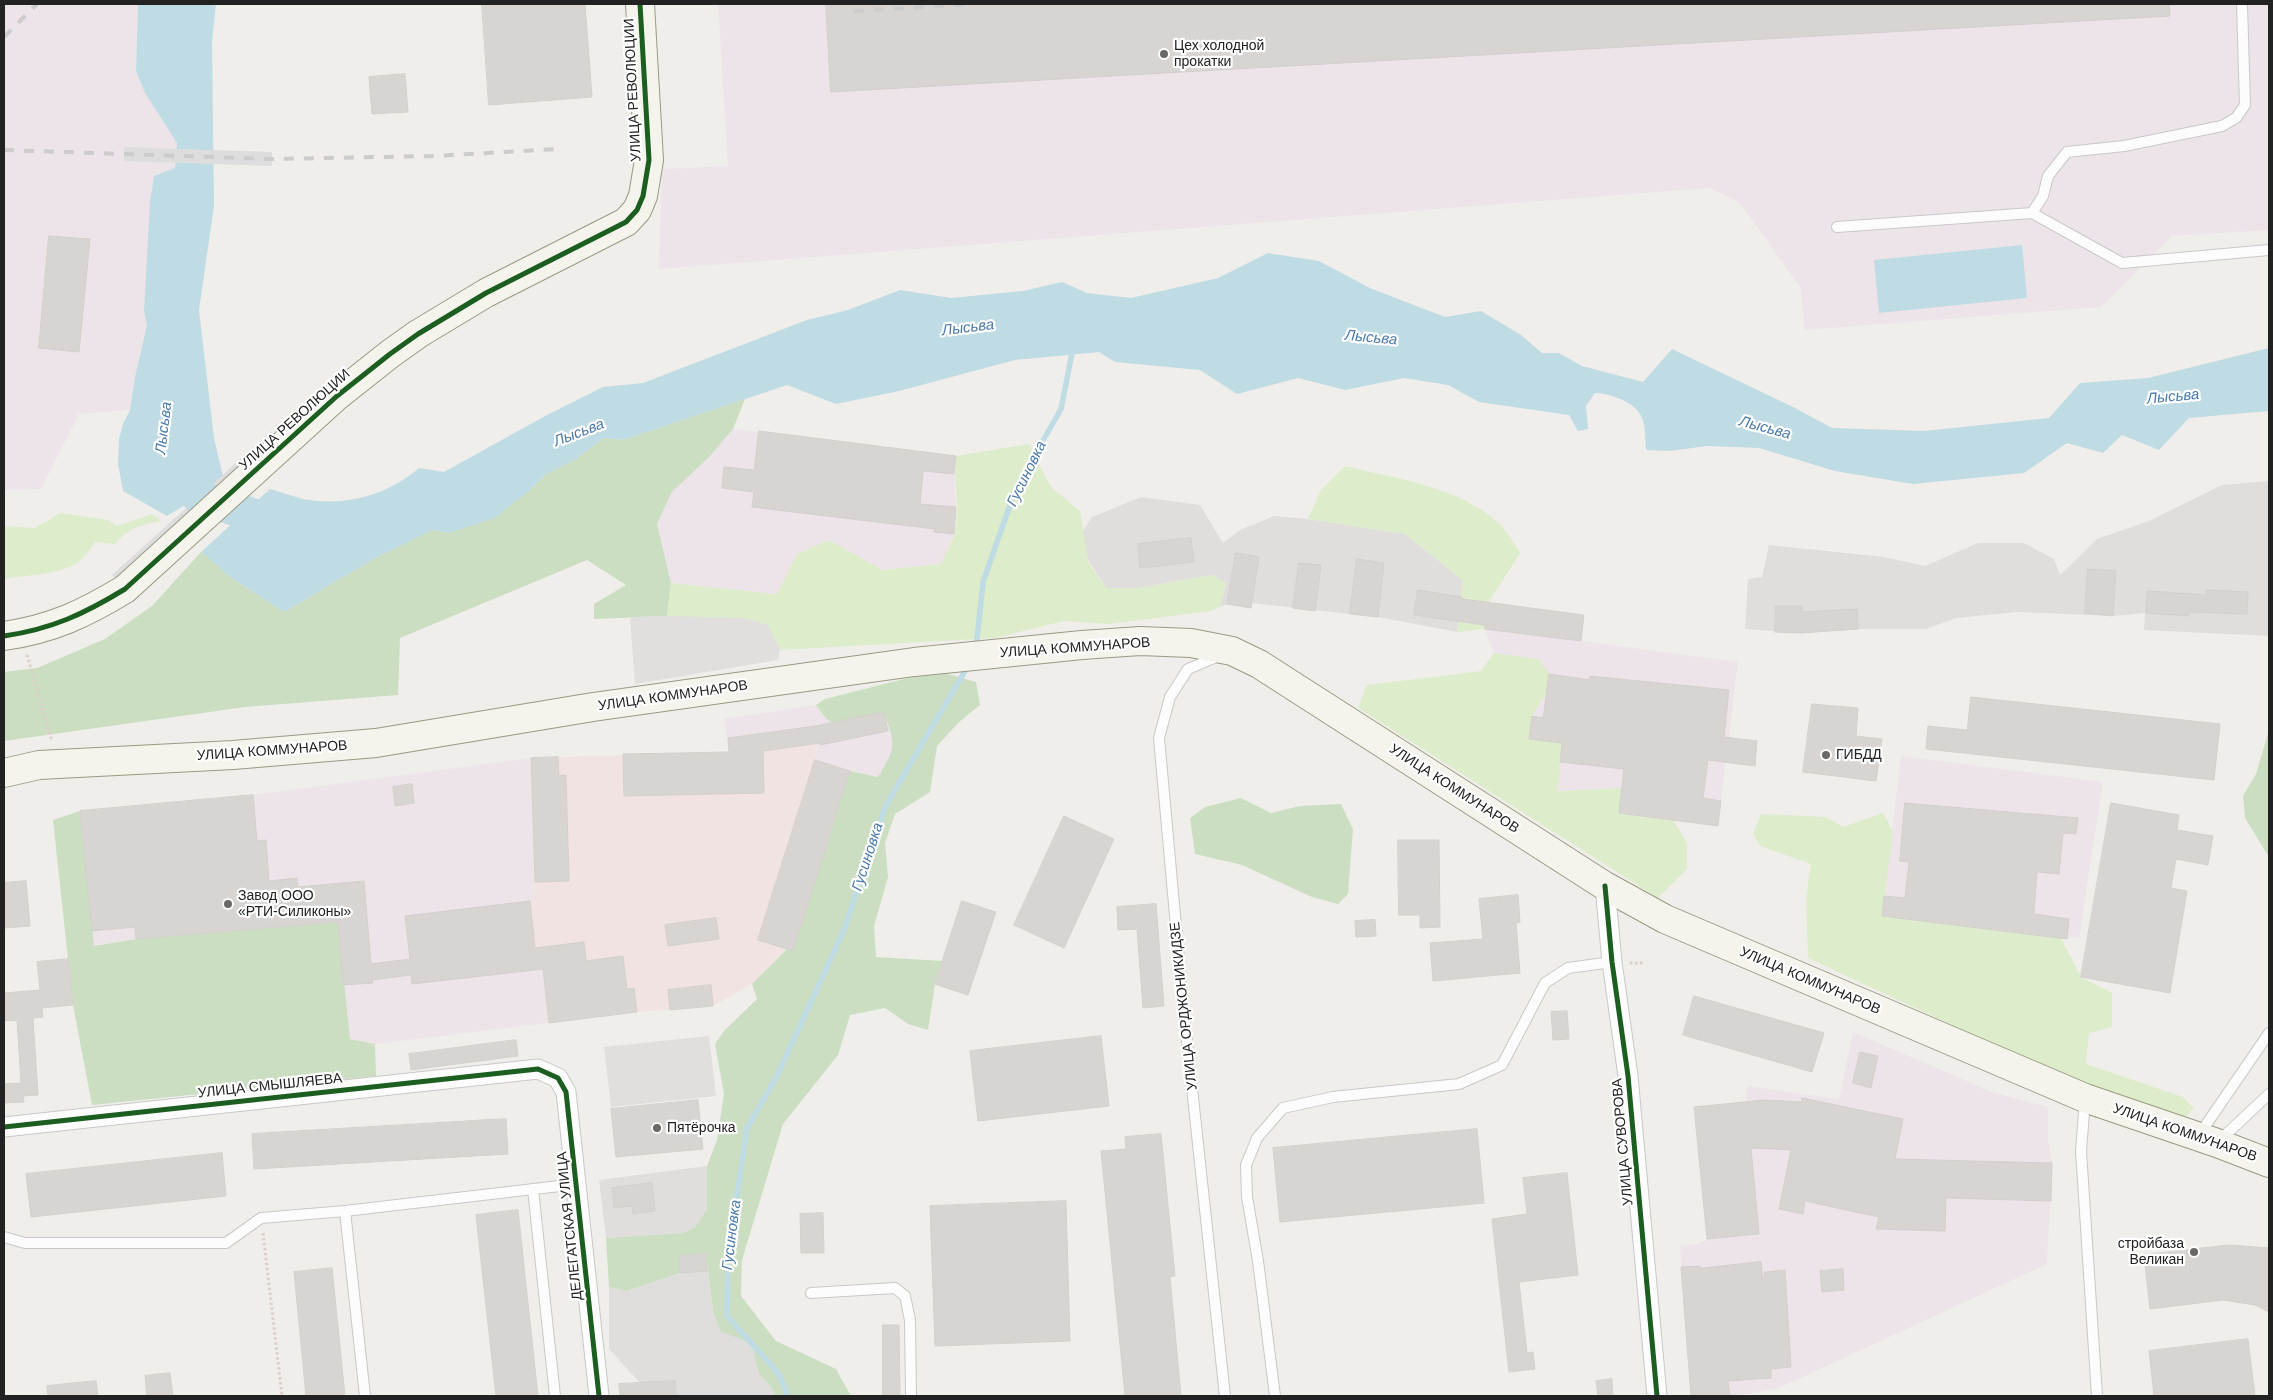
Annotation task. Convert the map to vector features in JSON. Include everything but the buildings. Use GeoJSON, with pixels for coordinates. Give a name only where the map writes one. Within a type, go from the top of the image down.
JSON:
{"type":"FeatureCollection","features":[{"type":"Feature","properties":{"kind":"main road","name":"УЛИЦА РЕВОЛЮЦИИ"},"geometry":{"type":"LineString","coordinates":[[4,636],[41,630],[76,617],[125,589],[364,373],[418,334],[486,293],[626,222],[636,210],[642,196],[649,160],[640,4]]}},
{"type":"Feature","properties":{"kind":"main road","name":"УЛИЦА КОММУНАРОВ"},"geometry":{"type":"LineString","coordinates":[[4,773],[39,765],[233,754],[376,743],[593,707],[914,662],[1140,641],[1191,642],[1232,651],[1259,664],[1605,886],[1665,919],[2086,1098],[2269,1163]]}},
{"type":"Feature","properties":{"kind":"street","name":"УЛИЦА СУВОРОВА"},"geometry":{"type":"LineString","coordinates":[[1605,886],[1612,962],[1628,1076],[1657,1396]]}},
{"type":"Feature","properties":{"kind":"street","name":"УЛИЦА СМЫШЛЯЕВА"},"geometry":{"type":"LineString","coordinates":[[4,1127],[538,1069]]}},
{"type":"Feature","properties":{"kind":"street","name":"ДЕЛЕГАТСКАЯ УЛИЦА"},"geometry":{"type":"LineString","coordinates":[[538,1069],[558,1078],[566,1092],[599,1396]]}},
{"type":"Feature","properties":{"kind":"lane"},"geometry":{"type":"LineString","coordinates":[[2032,213],[2043,196],[2048,176],[2067,152],[2124,146],[2222,126],[2236,118],[2245,105],[2242,4]]}},
{"type":"Feature","properties":{"kind":"lane"},"geometry":{"type":"LineString","coordinates":[[1837,227],[2032,213],[2122,263],[2269,250]]}},
{"type":"Feature","properties":{"kind":"lane","name":"УЛИЦА ОРДЖОНИКИДЗЕ"},"geometry":{"type":"LineString","coordinates":[[1225,1396],[1182,1004],[1158,738],[1170,696],[1188,668],[1232,651]]}},
{"type":"Feature","properties":{"kind":"lane"},"geometry":{"type":"LineString","coordinates":[[1275,1396],[1258,1262],[1246,1197],[1246,1165],[1257,1138],[1283,1108],[1333,1097],[1459,1084],[1502,1065],[1546,983],[1568,968],[1612,962]]}},
{"type":"Feature","properties":{"kind":"lane"},"geometry":{"type":"LineString","coordinates":[[2208,1140],[2269,1033]]}},
{"type":"Feature","properties":{"kind":"lane"},"geometry":{"type":"LineString","coordinates":[[2208,1140],[2269,1094]]}},
{"type":"Feature","properties":{"kind":"lane"},"geometry":{"type":"LineString","coordinates":[[2086,1098],[2081,1151],[2097,1396]]}},
{"type":"Feature","properties":{"kind":"lane"},"geometry":{"type":"LineString","coordinates":[[4,1237],[25,1243],[226,1243],[261,1218],[345,1211],[577,1184]]}},
{"type":"Feature","properties":{"kind":"lane"},"geometry":{"type":"LineString","coordinates":[[533,1189],[554,1396]]}},
{"type":"Feature","properties":{"kind":"lane"},"geometry":{"type":"LineString","coordinates":[[345,1211],[365,1396]]}},
{"type":"Feature","properties":{"kind":"lane"},"geometry":{"type":"LineString","coordinates":[[811,1293],[895,1288],[905,1296],[910,1320],[911,1396]]}},
{"type":"Feature","properties":{"kind":"path"},"geometry":{"type":"LineString","coordinates":[[27,657],[52,741]]}},
{"type":"Feature","properties":{"kind":"path"},"geometry":{"type":"LineString","coordinates":[[261,1218],[282,1396]]}},
{"type":"Feature","properties":{"kind":"shaded area"},"geometry":{"type":"Polygon","coordinates":[[[4,4],[138,4],[136,71],[145,93],[177,143],[175,168],[144,312],[147,325],[135,377],[130,410],[79,414],[41,489],[4,490],[4,4]]]}},
{"type":"Feature","properties":{"kind":"shaded area"},"geometry":{"type":"Polygon","coordinates":[[[718,4],[2269,4],[2269,230],[2172,236],[2101,307],[1805,330],[1800,287],[1739,202],[1709,188],[659,269],[662,169],[728,166],[718,4]]]}},
{"type":"Feature","properties":{"kind":"shaded area"},"geometry":{"type":"Polygon","coordinates":[[[733,429],[956,456],[954,474],[956,507],[954,534],[942,564],[883,570],[829,540],[797,554],[777,594],[671,583],[657,524],[672,492],[708,457],[733,429]]]}},
{"type":"Feature","properties":{"kind":"shaded area"},"geometry":{"type":"Polygon","coordinates":[[[2269,481],[2269,636],[2144,630],[2145,613],[2113,616],[2017,612],[1956,618],[1926,629],[1858,629],[1801,633],[1745,629],[1748,579],[1762,577],[1769,545],[1884,557],[1925,566],[1978,543],[2024,543],[2054,559],[2060,575],[2097,539],[2149,521],[2222,485],[2269,481]]]}},
{"type":"Feature","properties":{"kind":"shaded area"},"geometry":{"type":"Polygon","coordinates":[[[1141,497],[1200,505],[1223,543],[1240,530],[1274,516],[1308,519],[1405,534],[1463,580],[1457,632],[1378,617],[1252,603],[1251,608],[1227,604],[1220,607],[1226,583],[1212,575],[1139,588],[1106,588],[1076,541],[1092,517],[1141,497]]]}},
{"type":"Feature","properties":{"kind":"shaded area"},"geometry":{"type":"Polygon","coordinates":[[[1488,603],[1584,615],[1581,641],[1738,662],[1718,826],[1619,813],[1621,788],[1557,791],[1562,743],[1529,739],[1532,716],[1546,694],[1539,659],[1494,653],[1485,629],[1488,603]]]}},
{"type":"Feature","properties":{"kind":"shaded area"},"geometry":{"type":"Polygon","coordinates":[[[630,617],[743,618],[768,625],[780,650],[778,660],[635,684],[630,617]]]}},
{"type":"Feature","properties":{"kind":"shaded area"},"geometry":{"type":"Polygon","coordinates":[[[816,705],[825,717],[884,712],[893,736],[892,755],[878,777],[850,771],[815,760],[817,743],[763,751],[729,752],[724,719],[816,705]]]}},
{"type":"Feature","properties":{"kind":"shaded area"},"geometry":{"type":"Polygon","coordinates":[[[817,743],[815,760],[850,771],[793,951],[786,949],[752,984],[713,1006],[637,1012],[634,988],[546,998],[543,970],[531,971],[528,949],[530,901],[535,901],[531,758],[763,751],[817,743]]]}},
{"type":"Feature","properties":{"kind":"shaded area"},"geometry":{"type":"Polygon","coordinates":[[[1901,756],[2103,782],[2079,938],[2061,938],[1882,916],[1901,756]]]}},
{"type":"Feature","properties":{"kind":"shaded area","name":"Завод ООО «РТИ-Силиконы»"},"geometry":{"type":"Polygon","coordinates":[[[531,758],[535,901],[530,902],[535,948],[528,949],[531,970],[543,969],[549,1023],[375,1044],[350,1039],[337,922],[136,939],[93,946],[86,856],[253,795],[531,758]]]}},
{"type":"Feature","properties":{"kind":"shaded area"},"geometry":{"type":"Polygon","coordinates":[[[1853,1032],[1992,1092],[2048,1107],[2048,1138],[2052,1163],[2047,1264],[1779,1388],[1735,1396],[1691,1396],[1680,1246],[1699,1244],[1707,1239],[1758,1234],[1746,1102],[1747,1086],[1839,1099],[1853,1032]]]}},
{"type":"Feature","properties":{"kind":"shaded area"},"geometry":{"type":"Polygon","coordinates":[[[709,1036],[716,1096],[611,1107],[604,1047],[709,1036]]]}},
{"type":"Feature","properties":{"kind":"shaded area"},"geometry":{"type":"Polygon","coordinates":[[[707,1166],[707,1209],[695,1227],[683,1233],[606,1238],[599,1180],[707,1166]]]}},
{"type":"Feature","properties":{"kind":"shaded area"},"geometry":{"type":"Polygon","coordinates":[[[706,1254],[713,1311],[752,1343],[758,1372],[774,1391],[774,1396],[641,1396],[640,1383],[609,1349],[609,1287],[627,1291],[680,1273],[679,1256],[706,1254]]]}},
{"type":"Feature","properties":{"kind":"green space"},"geometry":{"type":"Polygon","coordinates":[[[745,399],[733,429],[709,457],[672,492],[657,524],[671,583],[667,616],[594,619],[594,604],[626,585],[587,560],[400,638],[398,695],[245,707],[4,741],[4,672],[37,668],[105,639],[152,606],[201,552],[233,579],[284,612],[374,559],[433,530],[449,533],[531,489],[546,474],[576,459],[604,438],[623,440],[745,399]]]}},
{"type":"Feature","properties":{"kind":"green space"},"geometry":{"type":"Polygon","coordinates":[[[1029,444],[1051,487],[1080,511],[1088,562],[1106,588],[1139,588],[1212,575],[1226,583],[1220,607],[1211,611],[1109,624],[1064,621],[995,638],[780,650],[768,625],[667,616],[671,583],[777,594],[797,554],[829,540],[883,570],[941,564],[953,539],[956,525],[956,456],[1029,444]]]}},
{"type":"Feature","properties":{"kind":"green space"},"geometry":{"type":"Polygon","coordinates":[[[1345,466],[1406,480],[1447,492],[1484,511],[1503,527],[1520,553],[1488,603],[1485,629],[1457,632],[1463,580],[1405,534],[1308,519],[1321,490],[1345,466]]]}},
{"type":"Feature","properties":{"kind":"green space"},"geometry":{"type":"Polygon","coordinates":[[[60,513],[108,520],[117,526],[152,514],[162,521],[130,530],[115,544],[95,542],[77,563],[70,567],[52,572],[4,579],[4,526],[35,528],[60,513]]]}},
{"type":"Feature","properties":{"kind":"green space"},"geometry":{"type":"Polygon","coordinates":[[[1494,653],[1539,659],[1549,674],[1546,694],[1532,716],[1529,738],[1562,743],[1558,791],[1622,788],[1619,813],[1673,820],[1687,843],[1687,869],[1658,898],[1358,708],[1367,685],[1481,671],[1494,653]]]}},
{"type":"Feature","properties":{"kind":"green space"},"geometry":{"type":"Polygon","coordinates":[[[944,673],[976,682],[980,705],[959,722],[937,746],[930,792],[895,814],[885,843],[888,877],[874,926],[876,957],[942,961],[935,984],[928,1030],[908,1024],[885,1008],[850,1015],[838,1055],[783,1124],[742,1260],[741,1296],[776,1341],[836,1369],[851,1396],[774,1396],[774,1391],[758,1372],[752,1343],[721,1332],[713,1311],[706,1254],[679,1256],[680,1273],[627,1291],[609,1287],[606,1238],[683,1233],[695,1227],[707,1209],[707,1166],[717,1140],[724,1094],[715,1044],[724,1031],[757,999],[752,984],[787,949],[793,951],[850,771],[878,777],[891,752],[891,732],[884,713],[832,723],[816,705],[825,699],[908,678],[944,673]]]}},
{"type":"Feature","properties":{"kind":"green space"},"geometry":{"type":"Polygon","coordinates":[[[2269,730],[2269,857],[2245,818],[2243,796],[2256,774],[2269,730]]]}},
{"type":"Feature","properties":{"kind":"green space"},"geometry":{"type":"Polygon","coordinates":[[[1241,798],[1271,813],[1300,806],[1341,804],[1353,829],[1348,894],[1338,904],[1312,897],[1242,865],[1195,854],[1190,818],[1205,807],[1241,798]]]}},
{"type":"Feature","properties":{"kind":"green space"},"geometry":{"type":"Polygon","coordinates":[[[80,811],[94,946],[136,939],[338,922],[350,1039],[375,1044],[376,1076],[92,1105],[73,1005],[53,820],[80,811]]]}},
{"type":"Feature","properties":{"kind":"green space"},"geometry":{"type":"Polygon","coordinates":[[[1883,813],[1893,832],[1882,916],[2061,938],[2081,977],[2112,993],[2112,1027],[2089,1033],[2086,1064],[2183,1097],[2194,1108],[2186,1117],[2082,1086],[1808,958],[1806,899],[1811,864],[1760,846],[1753,834],[1761,814],[1826,817],[1843,827],[1883,813]]]}},
{"type":"Feature","properties":{"kind":"water"},"geometry":{"type":"Polygon","coordinates":[[[138,4],[216,4],[212,40],[214,206],[199,310],[214,438],[224,481],[167,516],[123,491],[118,464],[119,439],[123,424],[130,410],[135,377],[147,325],[144,312],[150,202],[154,176],[175,168],[177,143],[145,93],[136,71],[138,4]]]}},
{"type":"Feature","properties":{"kind":"water"},"geometry":{"type":"Polygon","coordinates":[[[2022,245],[2027,298],[1879,313],[1874,260],[2022,245]]]}},
{"type":"Feature","properties":{"kind":"water"},"geometry":{"type":"Polygon","coordinates":[[[1268,253],[1319,261],[1370,288],[1445,317],[1481,311],[1521,335],[1542,353],[1559,353],[1582,366],[1643,382],[1672,349],[1795,408],[1832,428],[1924,431],[2049,418],[2080,383],[2148,378],[2269,348],[2269,411],[2189,418],[2159,450],[2122,435],[2103,453],[2067,443],[2024,473],[1913,484],[1835,471],[1759,448],[1707,446],[1670,451],[1646,450],[1642,417],[1636,409],[1626,401],[1613,396],[1595,393],[1586,406],[1588,429],[1578,431],[1569,415],[1479,402],[1448,385],[1404,378],[1345,390],[1298,378],[1237,394],[1200,370],[1115,362],[1099,352],[1015,360],[899,391],[836,404],[787,385],[623,440],[604,438],[576,459],[546,474],[531,489],[495,518],[449,533],[433,530],[374,559],[284,612],[233,579],[201,552],[270,489],[303,499],[319,501],[350,500],[365,497],[394,485],[419,468],[444,472],[547,415],[603,387],[643,383],[807,320],[848,310],[900,290],[951,298],[1023,291],[1062,282],[1087,293],[1131,298],[1218,278],[1268,253]]]}},
{"type":"Feature","properties":{"kind":"pier"},"geometry":{"type":"Polygon","coordinates":[[[124,147],[272,152],[272,166],[124,161],[124,147]]]}},
{"type":"Feature","properties":{"kind":"pier"},"geometry":{"type":"Polygon","coordinates":[[[271,431],[293,455],[135,600],[112,575],[271,431]]]}},
{"type":"Feature","properties":{"kind":"waterway","name":"Гусиновка"},"geometry":{"type":"LineString","coordinates":[[976,649],[983,582],[1016,488],[1061,409],[1073,348]]}},
{"type":"Feature","properties":{"kind":"waterway","name":"Лысьва"},"geometry":{"type":"LineString","coordinates":[[165,467],[199,497],[288,527]]}},
{"type":"Feature","properties":{"kind":"waterway","name":"Гусиновка"},"geometry":{"type":"LineString","coordinates":[[788,1396],[779,1374],[727,1316],[728,1255],[747,1128],[776,1078],[844,930],[885,807],[969,664]]}},
{"type":"Feature","properties":{"kind":"railway"},"geometry":{"type":"LineString","coordinates":[[4,37],[37,4]]}},
{"type":"Feature","properties":{"kind":"railway"},"geometry":{"type":"LineString","coordinates":[[854,11],[972,4]]}},
{"type":"Feature","properties":{"kind":"railway"},"geometry":{"type":"LineString","coordinates":[[4,150],[272,159],[433,156],[558,149]]}},
{"type":"Feature","properties":{"kind":"cycle path"},"geometry":{"type":"LineString","coordinates":[[4,636],[53,625],[96,606],[125,589],[337,396],[390,354],[418,334],[486,293],[626,222],[637,210],[643,196],[649,160],[640,4]]}},
{"type":"Feature","properties":{"kind":"cycle path"},"geometry":{"type":"LineString","coordinates":[[1605,886],[1612,962],[1628,1076],[1657,1396]]}},
{"type":"Feature","properties":{"kind":"cycle path"},"geometry":{"type":"LineString","coordinates":[[4,1127],[538,1069],[558,1078],[566,1092],[599,1396]]}},
{"type":"Feature","properties":{"kind":"place","name":"Цех холодной прокатки"},"geometry":{"type":"Point","coordinates":[1164,54]}},
{"type":"Feature","properties":{"kind":"place","name":"ГИБДД"},"geometry":{"type":"Point","coordinates":[1826,755]}},
{"type":"Feature","properties":{"kind":"place","name":"Завод ООО «РТИ-Силиконы»"},"geometry":{"type":"Point","coordinates":[228,904]}},
{"type":"Feature","properties":{"kind":"place","name":"Пятёрочка"},"geometry":{"type":"Point","coordinates":[657,1128]}},
{"type":"Feature","properties":{"kind":"place","name":"стройбаза Великан"},"geometry":{"type":"Point","coordinates":[2194,1252]}}]}
